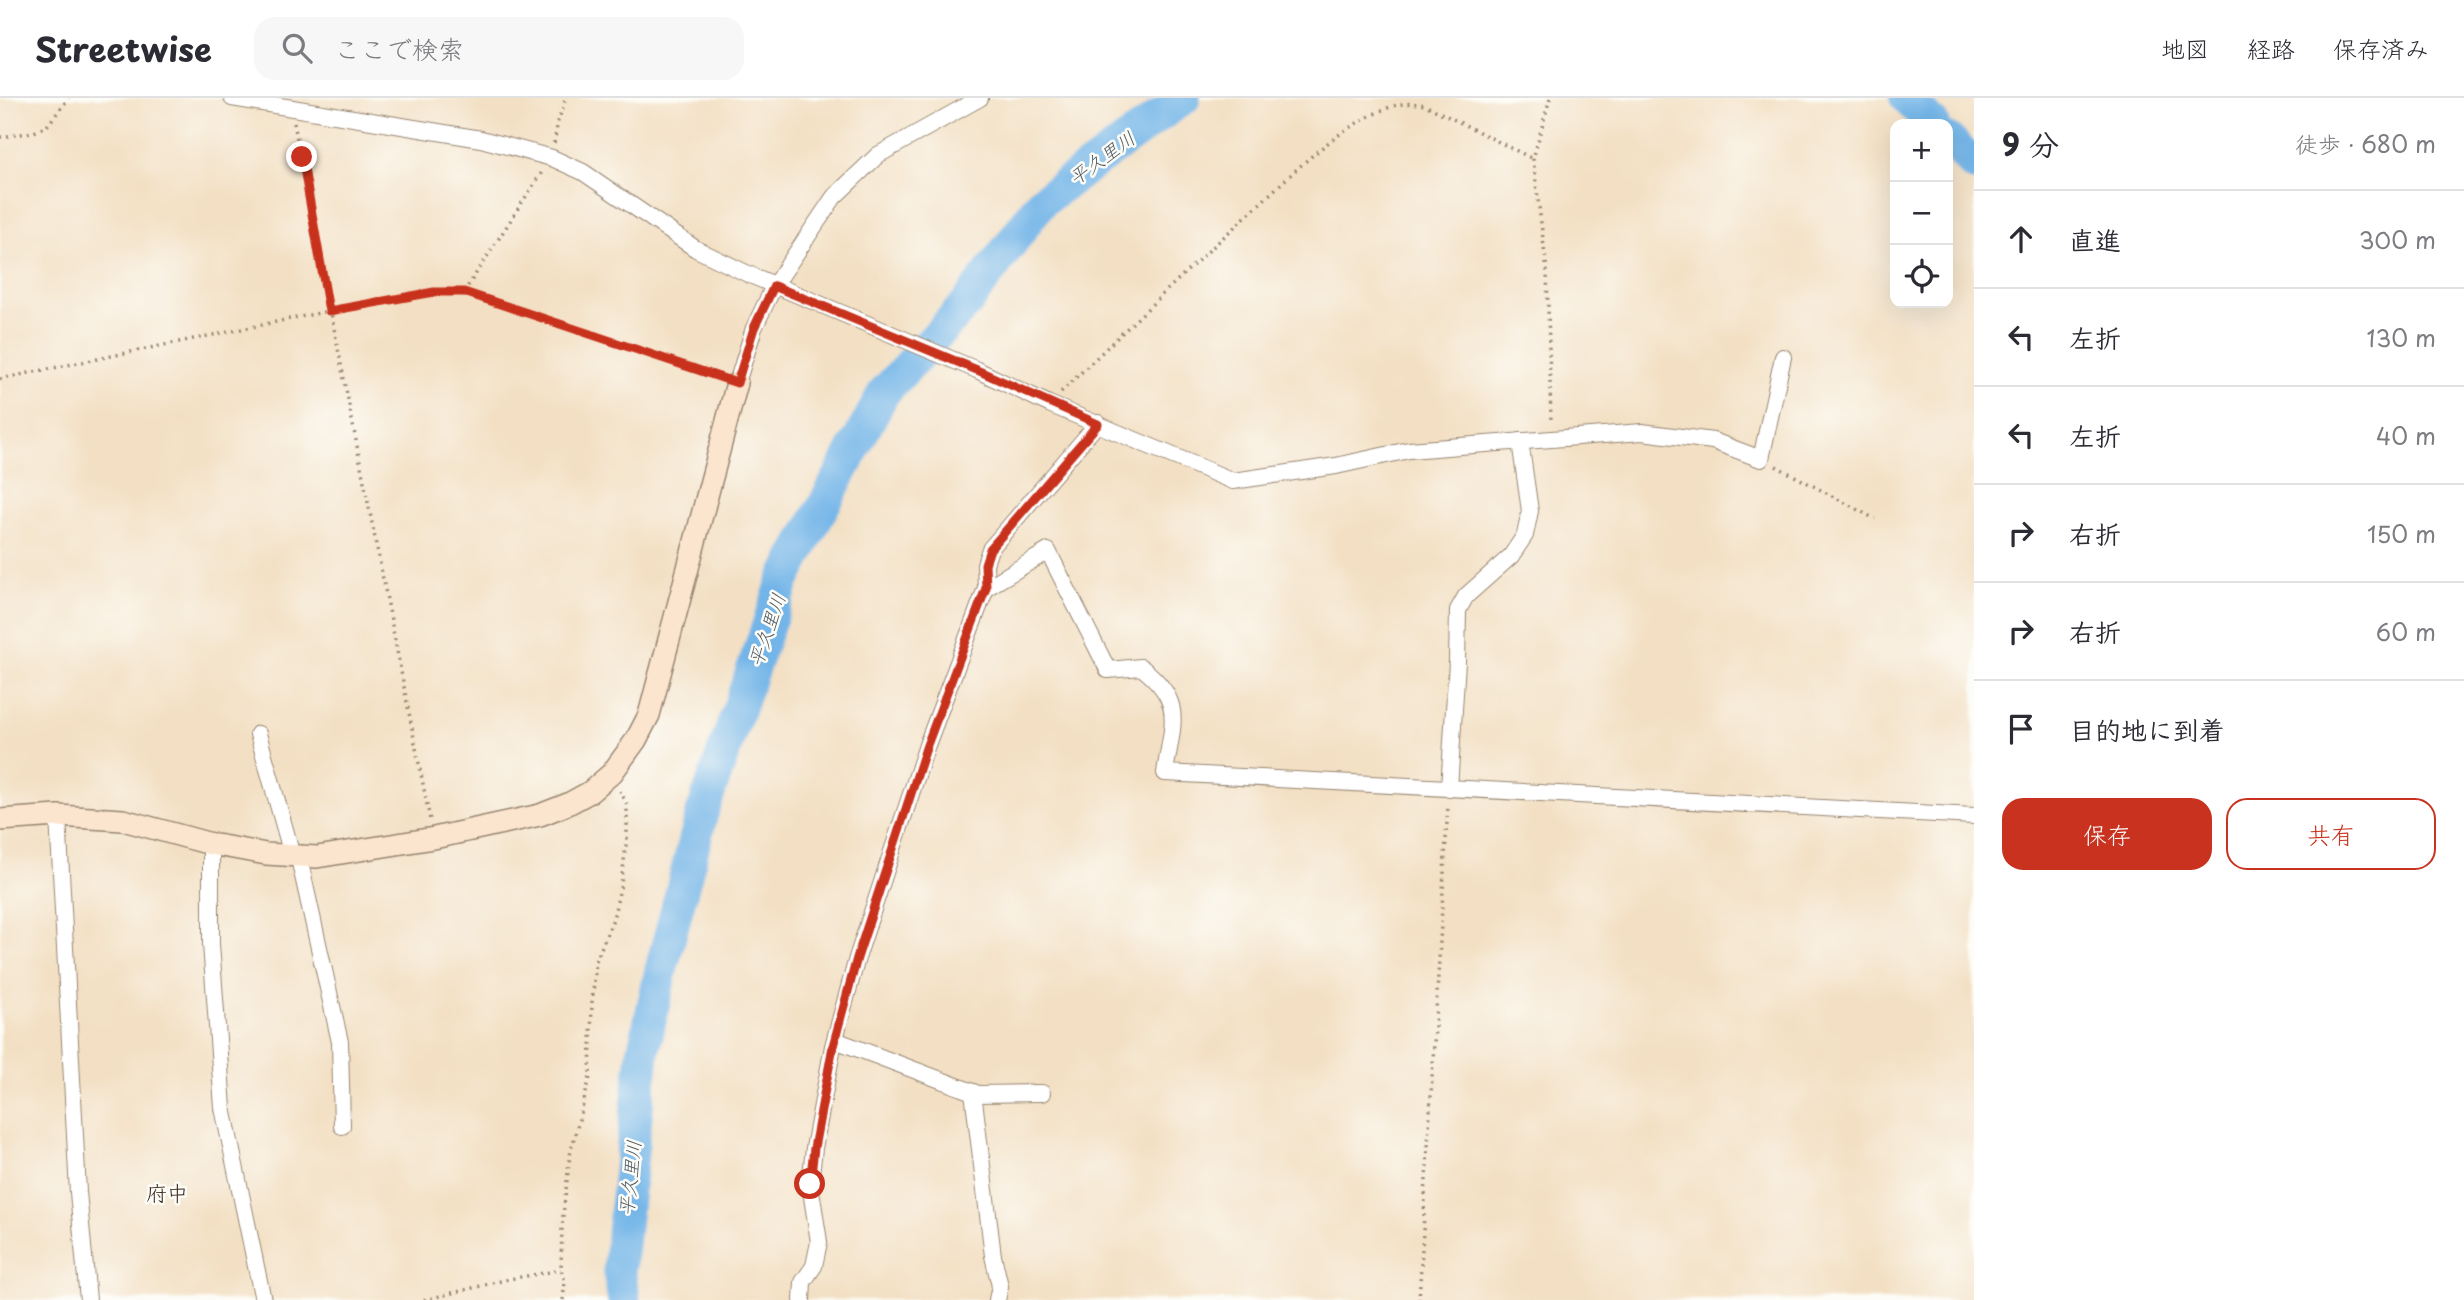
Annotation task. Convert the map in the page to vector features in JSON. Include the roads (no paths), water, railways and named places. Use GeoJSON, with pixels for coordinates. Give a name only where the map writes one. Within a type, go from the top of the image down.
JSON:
{"type":"FeatureCollection","features":[{"type":"Feature","properties":{"kind":"street"},"geometry":{"type":"LineString","coordinates":[[232,98],[481,139],[552,158],[583,172],[696,249],[774,286],[1233,481],[1336,466],[1409,450],[1642,432],[1713,441],[1761,459],[1783,357]]}},
{"type":"Feature","properties":{"kind":"street"},"geometry":{"type":"LineString","coordinates":[[0,820],[58,816],[123,820],[211,844],[317,858],[433,838],[540,815],[590,792],[612,773],[636,740],[649,715],[737,383],[754,328],[774,286],[834,197],[858,173],[878,155],[980,98]]}},
{"type":"Feature","properties":{"kind":"street"},"geometry":{"type":"LineString","coordinates":[[802,1300],[803,1282],[814,1266],[819,1242],[810,1184],[814,1148],[835,1040],[857,958],[923,758],[986,588],[985,564],[990,549],[1098,424]]}},
{"type":"Feature","properties":{"kind":"street"},"geometry":{"type":"LineString","coordinates":[[1449,789],[1458,610],[1466,596],[1511,556],[1525,535],[1530,511],[1520,441]]}},
{"type":"Feature","properties":{"kind":"street"},"geometry":{"type":"LineString","coordinates":[[986,588],[1048,551],[1108,670],[1141,667],[1168,692],[1173,711],[1165,773],[1974,816]]}},
{"type":"Feature","properties":{"kind":"street"},"geometry":{"type":"LineString","coordinates":[[258,734],[295,857],[340,1042],[342,1126]]}},
{"type":"Feature","properties":{"kind":"street"},"geometry":{"type":"LineString","coordinates":[[58,816],[78,1192],[88,1300]]}},
{"type":"Feature","properties":{"kind":"street"},"geometry":{"type":"LineString","coordinates":[[211,844],[211,944],[223,1108],[262,1300]]}},
{"type":"Feature","properties":{"kind":"street"},"geometry":{"type":"LineString","coordinates":[[835,1040],[978,1094],[1042,1093]]}},
{"type":"Feature","properties":{"kind":"street"},"geometry":{"type":"LineString","coordinates":[[973,1092],[993,1256],[1000,1286],[997,1300]]}},
{"type":"Feature","properties":{"kind":"waterway","name":"平久里川"},"geometry":{"type":"LineString","coordinates":[[624,1300],[619,1271],[643,1053],[661,970],[702,813],[784,580],[884,392],[967,303],[1042,201],[1184,98]]}},
{"type":"Feature","properties":{"kind":"waterway","name":"平久里川"},"geometry":{"type":"LineString","coordinates":[[1906,98],[1928,119]]}},
{"type":"Feature","properties":{"kind":"waterway","name":"平久里川"},"geometry":{"type":"LineString","coordinates":[[1953,144],[1974,165]]}},
{"type":"Feature","properties":{"kind":"district","name":"府中"},"geometry":{"type":"Point","coordinates":[167,1194]}}]}
